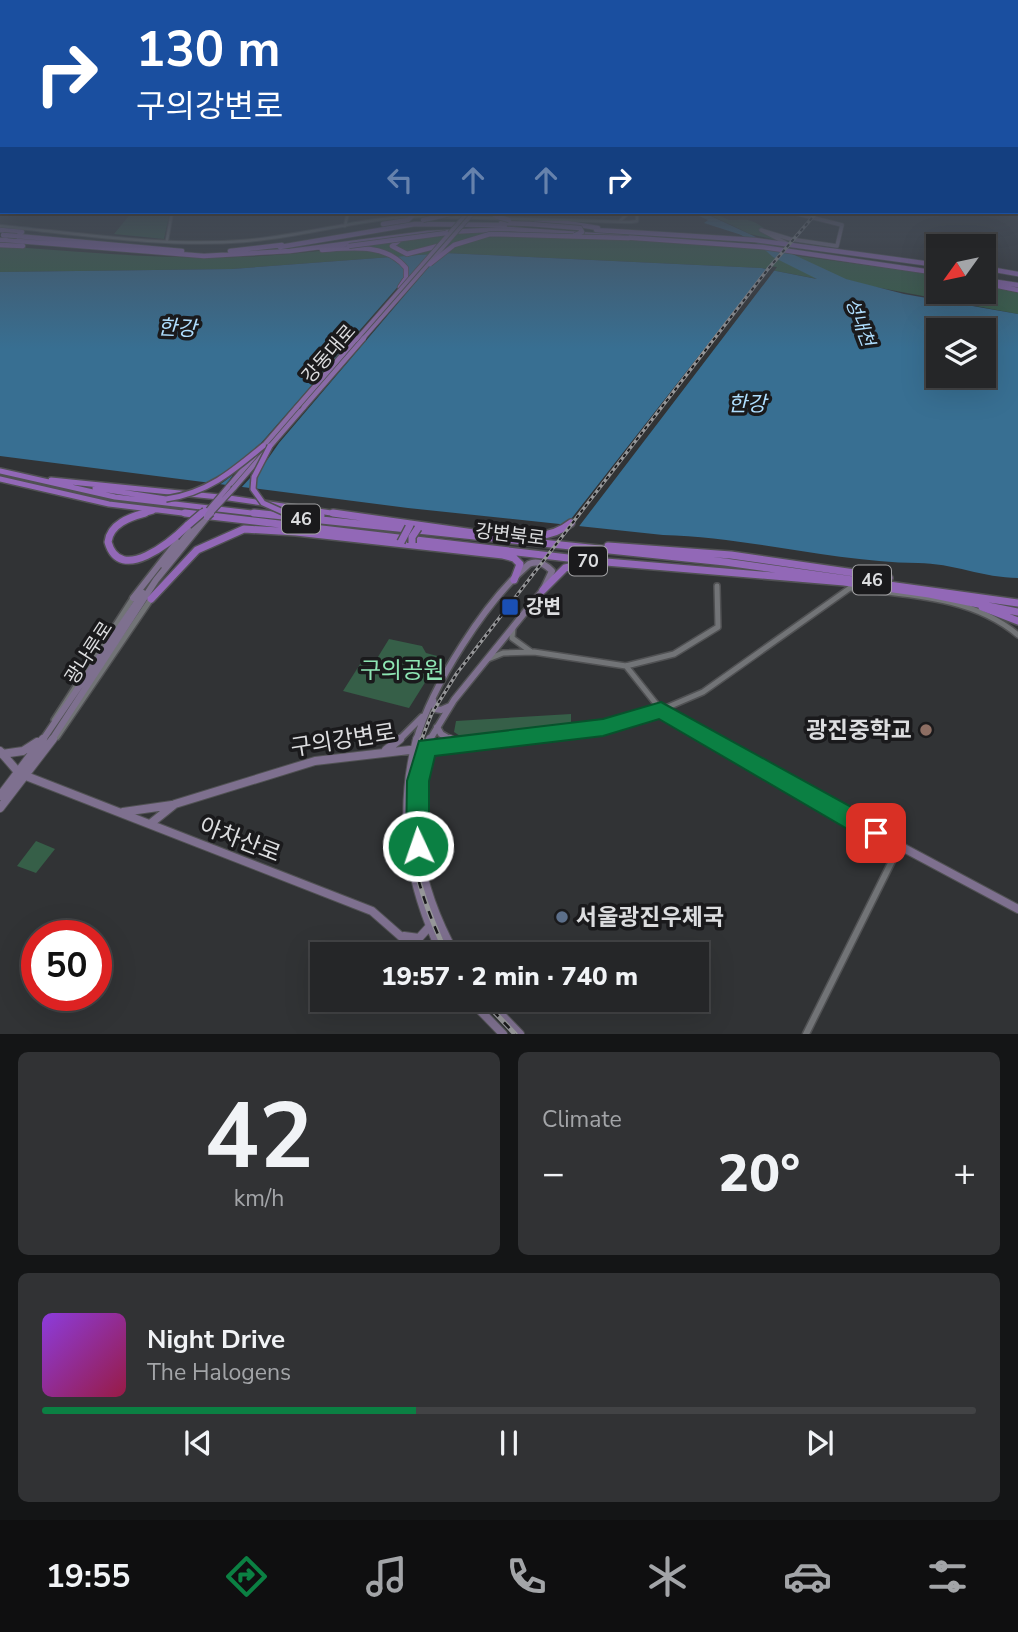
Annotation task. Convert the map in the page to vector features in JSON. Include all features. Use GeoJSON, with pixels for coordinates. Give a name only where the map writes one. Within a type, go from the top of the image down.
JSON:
{"type":"FeatureCollection","features":[{"type":"Feature","properties":{"kind":"highway"},"geometry":{"type":"LineString","coordinates":[[164,253],[204,256],[280,253]]}},
{"type":"Feature","properties":{"kind":"highway"},"geometry":{"type":"LineString","coordinates":[[204,256],[251,253]]}},
{"type":"Feature","properties":{"kind":"highway"},"geometry":{"type":"LineString","coordinates":[[382,253],[402,261],[406,268],[406,278],[391,301]]}},
{"type":"Feature","properties":{"kind":"highway"},"geometry":{"type":"LineString","coordinates":[[430,264],[445,253]]}},
{"type":"Feature","properties":{"kind":"highway"},"geometry":{"type":"LineString","coordinates":[[809,253],[926,272]]}},
{"type":"Feature","properties":{"kind":"highway"},"geometry":{"type":"LineString","coordinates":[[861,253],[926,262]]}},
{"type":"Feature","properties":{"kind":"highway"},"geometry":{"type":"LineString","coordinates":[[869,253],[881,256]]}},
{"type":"Feature","properties":{"kind":"highway"},"geometry":{"type":"LineString","coordinates":[[996,272],[1018,275]]}},
{"type":"Feature","properties":{"kind":"highway"},"geometry":{"type":"LineString","coordinates":[[996,284],[1018,288]]}},
{"type":"Feature","properties":{"kind":"highway"},"geometry":{"type":"LineString","coordinates":[[996,286],[1018,288]]}},
{"type":"Feature","properties":{"kind":"highway"},"geometry":{"type":"LineString","coordinates":[[20,475],[166,499],[196,494],[218,485],[266,446]]}},
{"type":"Feature","properties":{"kind":"highway"},"geometry":{"type":"LineString","coordinates":[[266,446],[254,477],[253,489],[263,503],[283,512],[386,522]]}},
{"type":"Feature","properties":{"kind":"highway","name":"강변북로"},"geometry":{"type":"LineString","coordinates":[[0,471],[78,491],[115,497],[725,562],[1018,604]]}},
{"type":"Feature","properties":{"kind":"highway","name":"강변북로"},"geometry":{"type":"LineString","coordinates":[[0,479],[82,500],[158,510],[594,561],[734,572],[929,594],[1018,612]]}},
{"type":"Feature","properties":{"kind":"highway"},"geometry":{"type":"LineString","coordinates":[[81,485],[229,498],[422,527],[546,536],[559,533],[571,523]]}},
{"type":"Feature","properties":{"kind":"highway"},"geometry":{"type":"LineString","coordinates":[[158,510],[138,514],[117,526],[108,537],[110,550],[118,556],[139,558],[161,549],[205,514]]}},
{"type":"Feature","properties":{"kind":"highway"},"geometry":{"type":"LineString","coordinates":[[248,520],[296,532]]}},
{"type":"Feature","properties":{"kind":"highway"},"geometry":{"type":"LineString","coordinates":[[398,543],[408,525]]}},
{"type":"Feature","properties":{"kind":"highway"},"geometry":{"type":"LineString","coordinates":[[414,545],[413,533],[422,527]]}},
{"type":"Feature","properties":{"kind":"highway"},"geometry":{"type":"LineString","coordinates":[[442,528],[525,542]]}},
{"type":"Feature","properties":{"kind":"highway"},"geometry":{"type":"LineString","coordinates":[[151,600],[183,561],[212,541],[244,529],[296,532],[503,555],[514,558],[520,565],[514,580]]}},
{"type":"Feature","properties":{"kind":"highway"},"geometry":{"type":"LineString","coordinates":[[586,547],[685,551],[765,560],[925,584],[1018,604]]}},
{"type":"Feature","properties":{"kind":"highway"},"geometry":{"type":"LineString","coordinates":[[503,555],[519,552]]}},
{"type":"Feature","properties":{"kind":"highway"},"geometry":{"type":"LineString","coordinates":[[543,590],[565,568],[594,561]]}},
{"type":"Feature","properties":{"kind":"highway"},"geometry":{"type":"LineString","coordinates":[[929,594],[997,611],[1018,621]]}},
{"type":"Feature","properties":{"kind":"main road","name":"강동대로"},"geometry":{"type":"LineString","coordinates":[[205,514],[434,253]]}},
{"type":"Feature","properties":{"kind":"main road","name":"강동대로"},"geometry":{"type":"LineString","coordinates":[[205,514],[438,253]]}},
{"type":"Feature","properties":{"kind":"main road","name":"광나루로"},"geometry":{"type":"LineString","coordinates":[[0,808],[19,772],[47,748],[53,725],[154,578],[205,514]]}},
{"type":"Feature","properties":{"kind":"main road","name":"광나루로"},"geometry":{"type":"LineString","coordinates":[[0,796],[50,734],[205,514]]}},
{"type":"Feature","properties":{"kind":"main road"},"geometry":{"type":"LineString","coordinates":[[133,598],[191,524]]}},
{"type":"Feature","properties":{"kind":"main road"},"geometry":{"type":"LineString","coordinates":[[384,751],[406,735],[426,711],[464,646],[490,608],[514,580],[530,564],[546,565],[552,570],[543,590],[450,706],[426,748],[418,781],[418,846],[425,885],[434,913],[449,942]]}},
{"type":"Feature","properties":{"kind":"main road"},"geometry":{"type":"LineString","coordinates":[[433,700],[435,709],[441,710],[450,706]]}},
{"type":"Feature","properties":{"kind":"main road"},"geometry":{"type":"LineString","coordinates":[[661,710],[900,846],[1018,909]]}},
{"type":"Feature","properties":{"kind":"main road","name":"구의강변로"},"geometry":{"type":"LineString","coordinates":[[150,824],[175,804],[315,761],[603,728],[661,710]]}},
{"type":"Feature","properties":{"kind":"main road"},"geometry":{"type":"LineString","coordinates":[[426,711],[415,748],[408,787],[406,833],[414,883],[436,942]]}},
{"type":"Feature","properties":{"kind":"main road"},"geometry":{"type":"LineString","coordinates":[[422,726],[423,731],[429,733],[436,729]]}},
{"type":"Feature","properties":{"kind":"main road"},"geometry":{"type":"LineString","coordinates":[[436,729],[461,745]]}},
{"type":"Feature","properties":{"kind":"main road"},"geometry":{"type":"LineString","coordinates":[[1,753],[23,751],[50,734]]}},
{"type":"Feature","properties":{"kind":"main road"},"geometry":{"type":"LineString","coordinates":[[1,753],[19,772]]}},
{"type":"Feature","properties":{"kind":"main road","name":"아차산로"},"geometry":{"type":"LineString","coordinates":[[19,772],[372,911],[408,942]]}},
{"type":"Feature","properties":{"kind":"main road"},"geometry":{"type":"LineString","coordinates":[[120,812],[175,804]]}},
{"type":"Feature","properties":{"kind":"main road"},"geometry":{"type":"LineString","coordinates":[[401,935],[415,940],[421,938],[429,927]]}},
{"type":"Feature","properties":{"kind":"main road"},"geometry":{"type":"LineString","coordinates":[[481,1012],[503,1034]]}},
{"type":"Feature","properties":{"kind":"main road"},"geometry":{"type":"LineString","coordinates":[[499,1012],[520,1034]]}},
{"type":"Feature","properties":{"kind":"street"},"geometry":{"type":"LineString","coordinates":[[487,659],[503,653],[534,652],[626,666],[674,654],[718,626],[717,586]]}},
{"type":"Feature","properties":{"kind":"street","name":"구의강변로"},"geometry":{"type":"LineString","coordinates":[[661,710],[703,692],[850,588],[963,606],[1004,621],[1018,635]]}},
{"type":"Feature","properties":{"kind":"street"},"geometry":{"type":"LineString","coordinates":[[53,725],[55,715],[133,598]]}},
{"type":"Feature","properties":{"kind":"street"},"geometry":{"type":"LineString","coordinates":[[47,748],[151,600]]}},
{"type":"Feature","properties":{"kind":"street"},"geometry":{"type":"LineString","coordinates":[[514,626],[513,638],[521,647],[534,652]]}},
{"type":"Feature","properties":{"kind":"street"},"geometry":{"type":"LineString","coordinates":[[626,666],[661,710]]}},
{"type":"Feature","properties":{"kind":"street"},"geometry":{"type":"LineString","coordinates":[[806,1034],[900,846]]}},
{"type":"Feature","properties":{"kind":"green space"},"geometry":{"type":"Polygon","coordinates":[[[0,253],[196,257],[442,253],[232,269],[0,272],[0,253]]]}},
{"type":"Feature","properties":{"kind":"green space"},"geometry":{"type":"Polygon","coordinates":[[[450,253],[771,253],[818,279],[761,268],[450,253]]]}},
{"type":"Feature","properties":{"kind":"green space"},"geometry":{"type":"Polygon","coordinates":[[[792,255],[926,273],[926,297],[870,286],[841,278],[792,255]]]}},
{"type":"Feature","properties":{"kind":"green space"},"geometry":{"type":"Polygon","coordinates":[[[996,288],[1018,293],[1018,314],[965,304],[996,304],[996,288]]]}},
{"type":"Feature","properties":{"kind":"green space","name":"구의공원"},"geometry":{"type":"Polygon","coordinates":[[[389,639],[422,646],[426,653],[441,657],[409,708],[343,691],[362,661],[373,665],[389,639]]]}},
{"type":"Feature","properties":{"kind":"green space"},"geometry":{"type":"Polygon","coordinates":[[[571,714],[571,726],[463,738],[454,732],[456,721],[571,714]]]}},
{"type":"Feature","properties":{"kind":"green space"},"geometry":{"type":"Polygon","coordinates":[[[36,841],[55,849],[36,873],[17,866],[36,841]]]}},
{"type":"Feature","properties":{"kind":"water","name":"한강"},"geometry":{"type":"Polygon","coordinates":[[[450,253],[761,268],[817,279],[769,253],[791,253],[846,279],[926,298],[926,304],[961,304],[1018,314],[1018,578],[931,564],[886,562],[727,540],[408,508],[0,456],[0,272],[232,269],[450,253]]]}},
{"type":"Feature","properties":{"kind":"pier"},"geometry":{"type":"Polygon","coordinates":[[[430,253],[440,253],[279,443],[258,473],[255,492],[250,491],[251,477],[240,489],[224,487],[233,475],[218,486],[213,486],[254,451],[402,282],[406,281],[430,253]]]}},
{"type":"Feature","properties":{"kind":"pier"},"geometry":{"type":"Polygon","coordinates":[[[769,266],[777,267],[577,529],[564,528],[769,266]]]}},
{"type":"Feature","properties":{"kind":"railway"},"geometry":{"type":"LineString","coordinates":[[421,741],[432,713],[457,673],[782,253]]}},
{"type":"Feature","properties":{"kind":"railway"},"geometry":{"type":"LineString","coordinates":[[422,739],[410,796],[412,849],[425,901],[442,942]]}},
{"type":"Feature","properties":{"kind":"railway"},"geometry":{"type":"LineString","coordinates":[[494,1012],[515,1034]]}},
{"type":"Feature","properties":{"kind":"place","name":"강변"},"geometry":{"type":"Point","coordinates":[510,607]}},
{"type":"Feature","properties":{"kind":"place","name":"광진중학교"},"geometry":{"type":"Point","coordinates":[926,730]}},
{"type":"Feature","properties":{"kind":"place","name":"서울광진우체국"},"geometry":{"type":"Point","coordinates":[562,917]}},
{"type":"Feature","properties":{"kind":"route"},"geometry":{"type":"LineString","coordinates":[[418,846],[416,802],[426,748],[603,728],[661,710],[876,833]]}},
{"type":"Feature","properties":{"kind":"water label","name":"성내천"},"geometry":{"type":"Point","coordinates":[860,322]}}]}
